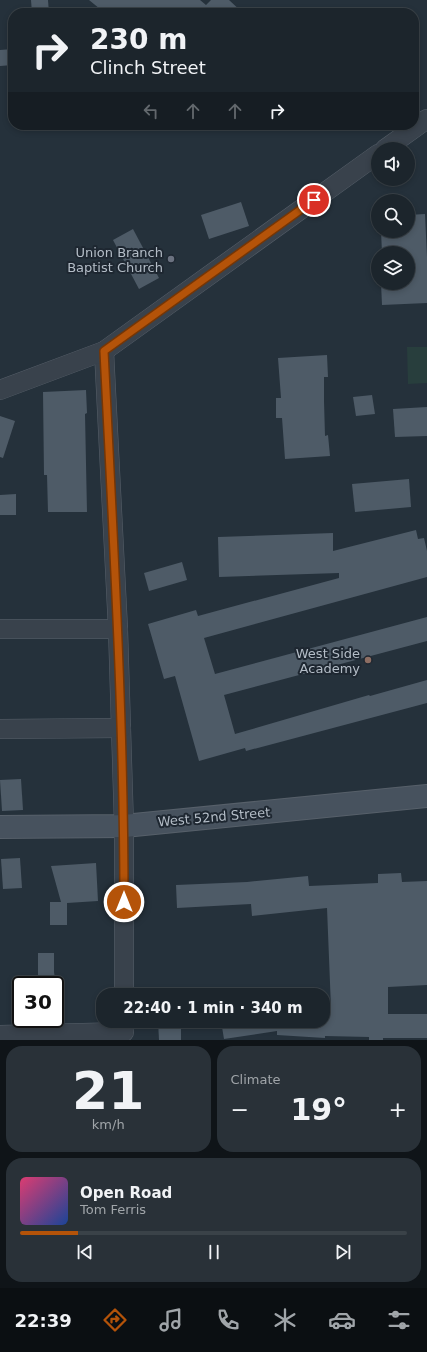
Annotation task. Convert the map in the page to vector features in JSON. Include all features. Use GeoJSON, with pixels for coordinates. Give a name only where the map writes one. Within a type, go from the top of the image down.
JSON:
{"type":"FeatureCollection","features":[{"type":"Feature","properties":{"kind":"main road","name":"West 52nd Street"},"geometry":{"type":"LineString","coordinates":[[0,827],[124,826],[427,796]]}},
{"type":"Feature","properties":{"kind":"street"},"geometry":{"type":"LineString","coordinates":[[395,142],[412,130]]}},
{"type":"Feature","properties":{"kind":"street"},"geometry":{"type":"LineString","coordinates":[[0,390],[104,351],[371,159]]}},
{"type":"Feature","properties":{"kind":"street"},"geometry":{"type":"LineString","coordinates":[[104,351],[118,629],[124,826],[124,988]]}},
{"type":"Feature","properties":{"kind":"street"},"geometry":{"type":"LineString","coordinates":[[0,629],[118,629]]}},
{"type":"Feature","properties":{"kind":"street"},"geometry":{"type":"LineString","coordinates":[[0,730],[121,728]]}},
{"type":"Feature","properties":{"kind":"street"},"geometry":{"type":"LineString","coordinates":[[0,1035],[124,1031]]}},
{"type":"Feature","properties":{"kind":"green space"},"geometry":{"type":"Polygon","coordinates":[[[407,347],[427,347],[427,383],[408,384],[407,347]]]}},
{"type":"Feature","properties":{"kind":"building"},"geometry":{"type":"Polygon","coordinates":[[[31,0],[48,0],[49,8],[32,8],[31,0]]]}},
{"type":"Feature","properties":{"kind":"building"},"geometry":{"type":"Polygon","coordinates":[[[89,0],[200,0],[206,5],[211,0],[229,0],[238,8],[99,8],[89,0]]]}},
{"type":"Feature","properties":{"kind":"building"},"geometry":{"type":"Polygon","coordinates":[[[8,49],[8,65],[0,66],[0,50],[8,49]]]}},
{"type":"Feature","properties":{"kind":"building"},"geometry":{"type":"Polygon","coordinates":[[[241,202],[249,226],[209,239],[201,215],[241,202]]]}},
{"type":"Feature","properties":{"kind":"building"},"geometry":{"type":"Polygon","coordinates":[[[425,214],[427,303],[382,305],[381,290],[415,290],[415,246],[382,246],[381,238],[415,238],[415,215],[425,214]]]}},
{"type":"Feature","properties":{"kind":"building"},"geometry":{"type":"Polygon","coordinates":[[[133,229],[159,278],[139,289],[113,240],[133,229]]]}},
{"type":"Feature","properties":{"kind":"building"},"geometry":{"type":"Polygon","coordinates":[[[327,355],[328,377],[324,377],[325,436],[328,435],[330,456],[285,459],[282,418],[276,418],[276,398],[281,398],[278,358],[327,355]]]}},
{"type":"Feature","properties":{"kind":"building"},"geometry":{"type":"Polygon","coordinates":[[[86,390],[87,512],[48,512],[47,475],[44,475],[43,392],[86,390]]]}},
{"type":"Feature","properties":{"kind":"building"},"geometry":{"type":"Polygon","coordinates":[[[372,395],[375,414],[356,416],[353,397],[372,395]]]}},
{"type":"Feature","properties":{"kind":"building"},"geometry":{"type":"Polygon","coordinates":[[[427,407],[427,436],[395,437],[393,409],[427,407]]]}},
{"type":"Feature","properties":{"kind":"building"},"geometry":{"type":"Polygon","coordinates":[[[0,416],[15,421],[3,458],[0,457],[0,416]]]}},
{"type":"Feature","properties":{"kind":"building"},"geometry":{"type":"Polygon","coordinates":[[[409,479],[411,507],[355,512],[352,484],[409,479]]]}},
{"type":"Feature","properties":{"kind":"building"},"geometry":{"type":"Polygon","coordinates":[[[16,494],[16,515],[0,515],[0,495],[16,494]]]}},
{"type":"Feature","properties":{"kind":"building"},"geometry":{"type":"Polygon","coordinates":[[[416,530],[418,539],[424,538],[427,551],[427,577],[204,638],[215,674],[427,617],[427,641],[224,695],[235,734],[369,695],[370,696],[427,680],[427,703],[246,751],[245,748],[199,761],[175,676],[164,679],[148,624],[196,610],[198,616],[339,578],[339,573],[219,577],[218,537],[333,533],[333,551],[416,530]]]}},
{"type":"Feature","properties":{"kind":"building"},"geometry":{"type":"Polygon","coordinates":[[[182,562],[187,580],[149,591],[144,573],[182,562]]]}},
{"type":"Feature","properties":{"kind":"building"},"geometry":{"type":"Polygon","coordinates":[[[21,779],[23,810],[2,811],[0,780],[21,779]]]}},
{"type":"Feature","properties":{"kind":"building"},"geometry":{"type":"Polygon","coordinates":[[[20,858],[22,888],[3,889],[1,859],[20,858]]]}},
{"type":"Feature","properties":{"kind":"building"},"geometry":{"type":"Polygon","coordinates":[[[96,863],[98,901],[67,903],[67,925],[50,925],[50,902],[61,902],[51,866],[96,863]]]}},
{"type":"Feature","properties":{"kind":"building"},"geometry":{"type":"Polygon","coordinates":[[[401,873],[402,882],[427,881],[427,985],[388,987],[388,1014],[427,1014],[427,1038],[383,1038],[383,1040],[369,1040],[369,1037],[325,1036],[325,1038],[277,1035],[277,1031],[224,1039],[222,1028],[330,1028],[331,1008],[327,908],[252,916],[251,904],[177,908],[176,885],[247,882],[308,876],[309,886],[378,883],[378,874],[401,873]]]}},
{"type":"Feature","properties":{"kind":"building"},"geometry":{"type":"Polygon","coordinates":[[[38,953],[54,953],[55,976],[38,976],[38,953]]]}},
{"type":"Feature","properties":{"kind":"building"},"geometry":{"type":"Polygon","coordinates":[[[158,1028],[181,1028],[181,1040],[159,1040],[158,1028]]]}},
{"type":"Feature","properties":{"kind":"place","name":"Union Branch Baptist Church"},"geometry":{"type":"Point","coordinates":[171,259]}},
{"type":"Feature","properties":{"kind":"place","name":"West Side Academy"},"geometry":{"type":"Point","coordinates":[368,660]}},
{"type":"Feature","properties":{"kind":"route"},"geometry":{"type":"LineString","coordinates":[[124,902],[124,826],[118,629],[104,351],[314,200]]}}]}
